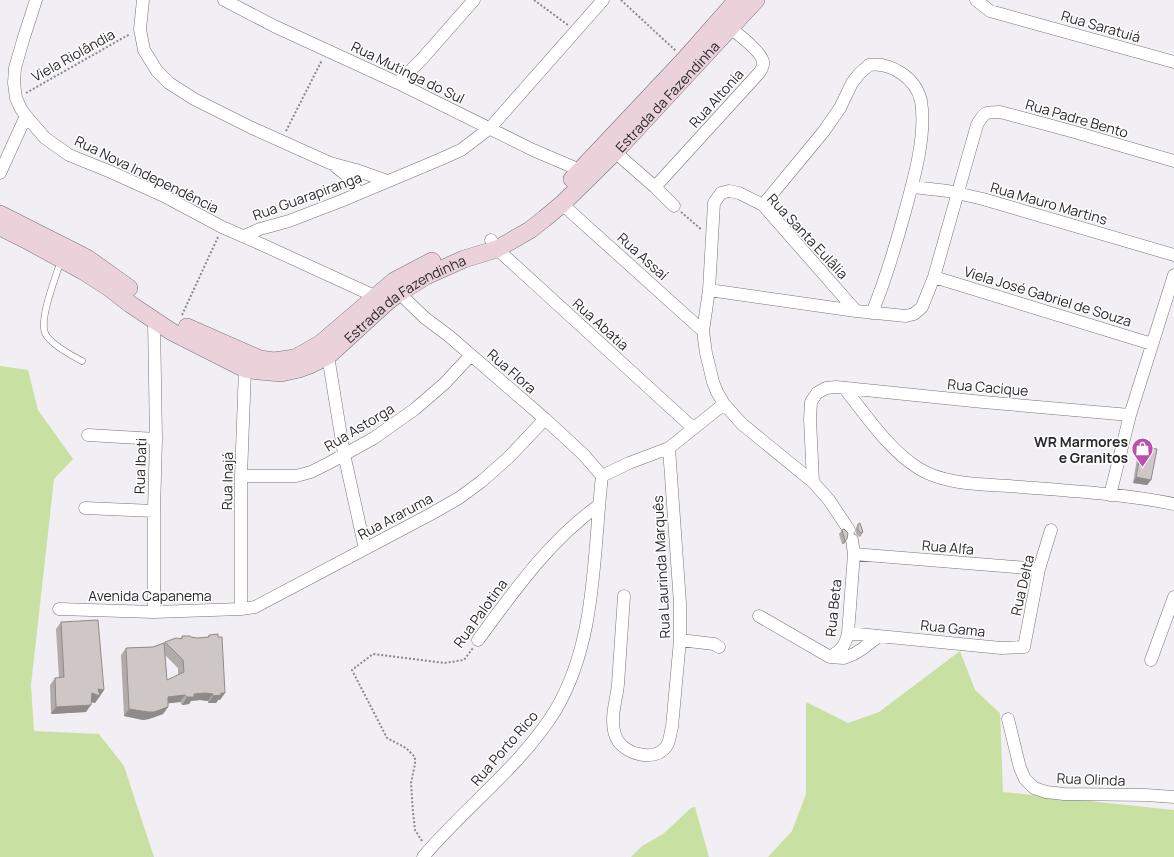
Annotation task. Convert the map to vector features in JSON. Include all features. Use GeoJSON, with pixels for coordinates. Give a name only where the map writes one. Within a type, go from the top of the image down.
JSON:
{"type":"FeatureCollection","features":[{"type":"Feature","properties":{"kind":"main road","name":"Estrada da Fazendinha"},"geometry":{"type":"LineString","coordinates":[[0,214],[87,258],[178,324],[248,362],[260,372],[281,373],[310,366],[328,356],[387,297],[394,281],[428,262],[494,244],[558,193],[684,59],[737,0]]}},
{"type":"Feature","properties":{"kind":"main road","name":"Estrada da Fazendinha"},"geometry":{"type":"LineString","coordinates":[[0,227],[61,259],[108,287],[154,321],[172,332],[248,362],[260,359],[274,361],[295,358],[320,344],[387,297],[441,268],[494,244],[530,230],[562,204],[615,152],[756,0]]}},
{"type":"Feature","properties":{"kind":"street","name":"Rua Nova Independência"},"geometry":{"type":"LineString","coordinates":[[36,0],[15,68],[14,83],[16,98],[26,116],[45,138],[69,155],[164,196],[222,227],[387,297]]}},
{"type":"Feature","properties":{"kind":"street"},"geometry":{"type":"LineString","coordinates":[[143,0],[140,29],[144,50],[157,71],[169,83],[221,113],[330,162],[356,170],[383,183]]}},
{"type":"Feature","properties":{"kind":"street","name":"Rua Mutinga do Sul"},"geometry":{"type":"LineString","coordinates":[[224,0],[242,4],[274,26],[398,83],[533,150],[580,170]]}},
{"type":"Feature","properties":{"kind":"street"},"geometry":{"type":"LineString","coordinates":[[398,83],[421,60],[474,0]]}},
{"type":"Feature","properties":{"kind":"street","name":"Rua Guarapiranga"},"geometry":{"type":"LineString","coordinates":[[244,236],[260,228],[270,227],[289,221],[461,150],[490,128],[603,0]]}},
{"type":"Feature","properties":{"kind":"street","name":"Rua Saratuiá"},"geometry":{"type":"LineString","coordinates":[[976,0],[979,4],[990,11],[1174,62]]}},
{"type":"Feature","properties":{"kind":"street","name":"Rua Altonia"},"geometry":{"type":"LineString","coordinates":[[655,187],[759,73],[763,66],[760,55],[751,45],[730,28]]}},
{"type":"Feature","properties":{"kind":"street"},"geometry":{"type":"LineString","coordinates":[[763,205],[824,131],[840,108],[852,83],[868,65],[883,65],[894,69],[907,77],[915,86],[921,100],[921,139],[913,187],[882,289],[872,313]]}},
{"type":"Feature","properties":{"kind":"street","name":"Rua Padre Bento"},"geometry":{"type":"LineString","coordinates":[[958,192],[977,125],[983,115],[989,112],[1000,112],[1174,161]]}},
{"type":"Feature","properties":{"kind":"street"},"geometry":{"type":"LineString","coordinates":[[0,173],[26,116]]}},
{"type":"Feature","properties":{"kind":"street"},"geometry":{"type":"LineString","coordinates":[[615,152],[674,206]]}},
{"type":"Feature","properties":{"kind":"street"},"geometry":{"type":"LineString","coordinates":[[330,162],[352,179],[355,184],[357,194]]}},
{"type":"Feature","properties":{"kind":"street","name":"Rua Mauro Martins"},"geometry":{"type":"LineString","coordinates":[[913,187],[958,192],[1174,255]]}},
{"type":"Feature","properties":{"kind":"street","name":"Rua Santa Eulâlia"},"geometry":{"type":"LineString","coordinates":[[850,535],[829,500],[813,482],[742,424],[724,404],[713,382],[706,353],[703,331],[709,290],[714,203],[721,193],[729,191],[739,193],[763,205],[856,312]]}},
{"type":"Feature","properties":{"kind":"street"},"geometry":{"type":"LineString","coordinates":[[709,290],[856,312],[906,316],[914,314],[922,307],[934,277],[958,192]]}},
{"type":"Feature","properties":{"kind":"street","name":"Rua Assaí"},"geometry":{"type":"LineString","coordinates":[[562,204],[703,331]]}},
{"type":"Feature","properties":{"kind":"street"},"geometry":{"type":"LineString","coordinates":[[263,245],[270,227]]}},
{"type":"Feature","properties":{"kind":"street","name":"Rua Abatia"},"geometry":{"type":"LineString","coordinates":[[494,244],[693,428]]}},
{"type":"Feature","properties":{"kind":"street"},"geometry":{"type":"LineString","coordinates":[[1110,494],[1130,415],[1174,275]]}},
{"type":"Feature","properties":{"kind":"street","name":"Viela José Gabriel de Souza"},"geometry":{"type":"LineString","coordinates":[[934,277],[1152,344]]}},
{"type":"Feature","properties":{"kind":"street","name":"Rua Flora"},"geometry":{"type":"LineString","coordinates":[[387,297],[425,318],[449,336],[584,455],[602,476]]}},
{"type":"Feature","properties":{"kind":"street","name":"Rua Ibati"},"geometry":{"type":"LineString","coordinates":[[154,321],[156,438],[154,612]]}},
{"type":"Feature","properties":{"kind":"street","name":"Rua Astorga"},"geometry":{"type":"LineString","coordinates":[[241,476],[296,476],[311,472],[374,438],[415,409],[445,383],[471,355]]}},
{"type":"Feature","properties":{"kind":"street"},"geometry":{"type":"LineString","coordinates":[[328,356],[344,454],[365,549]]}},
{"type":"Feature","properties":{"kind":"street","name":"Rua Inajá"},"geometry":{"type":"LineString","coordinates":[[241,609],[241,476],[248,362]]}},
{"type":"Feature","properties":{"kind":"street","name":"Rua Cacique"},"geometry":{"type":"LineString","coordinates":[[813,482],[810,419],[811,402],[817,393],[826,388],[844,388],[1130,415]]}},
{"type":"Feature","properties":{"kind":"street"},"geometry":{"type":"LineString","coordinates":[[844,388],[886,439],[903,456],[930,475],[967,482],[1110,494],[1174,504]]}},
{"type":"Feature","properties":{"kind":"street"},"geometry":{"type":"LineString","coordinates":[[602,476],[624,465],[669,448],[724,404]]}},
{"type":"Feature","properties":{"kind":"street","name":"Rua Araruma"},"geometry":{"type":"LineString","coordinates":[[241,609],[255,607],[265,602],[459,498],[509,457],[545,420]]}},
{"type":"Feature","properties":{"kind":"street"},"geometry":{"type":"LineString","coordinates":[[88,435],[156,438]]}},
{"type":"Feature","properties":{"kind":"street","name":"Rua Laurinda Marquês"},"geometry":{"type":"LineString","coordinates":[[624,596],[618,686],[613,718],[614,730],[618,740],[624,747],[633,752],[649,755],[662,751],[666,746],[672,727],[680,640],[680,602],[669,448]]}},
{"type":"Feature","properties":{"kind":"street","name":"Rua Porto Rico"},"geometry":{"type":"LineString","coordinates":[[426,854],[531,743],[554,711],[566,690],[576,665],[588,615],[602,476]]}},
{"type":"Feature","properties":{"kind":"street","name":"Rua Palotina"},"geometry":{"type":"LineString","coordinates":[[478,640],[521,581],[571,528],[599,505]]}},
{"type":"Feature","properties":{"kind":"street"},"geometry":{"type":"LineString","coordinates":[[85,508],[154,511]]}},
{"type":"Feature","properties":{"kind":"street","name":"Rua Delta"},"geometry":{"type":"LineString","coordinates":[[1024,646],[1039,569],[1051,530]]}},
{"type":"Feature","properties":{"kind":"street","name":"Rua Beta"},"geometry":{"type":"LineString","coordinates":[[830,657],[839,651],[846,643],[848,633],[854,554],[850,535]]}},
{"type":"Feature","properties":{"kind":"street","name":"Rua Alfa"},"geometry":{"type":"LineString","coordinates":[[854,554],[1039,569]]}},
{"type":"Feature","properties":{"kind":"street"},"geometry":{"type":"LineString","coordinates":[[1151,660],[1174,597]]}},
{"type":"Feature","properties":{"kind":"street","name":"Avenida Capanema"},"geometry":{"type":"LineString","coordinates":[[59,609],[154,612],[241,609]]}},
{"type":"Feature","properties":{"kind":"street"},"geometry":{"type":"LineString","coordinates":[[759,616],[830,657],[844,658],[854,654],[878,636]]}},
{"type":"Feature","properties":{"kind":"street","name":"Rua Gama"},"geometry":{"type":"LineString","coordinates":[[848,633],[1001,648],[1024,646]]}},
{"type":"Feature","properties":{"kind":"street"},"geometry":{"type":"LineString","coordinates":[[680,640],[714,644],[719,647]]}},
{"type":"Feature","properties":{"kind":"street","name":"Rua Olinda"},"geometry":{"type":"LineString","coordinates":[[1008,719],[1020,768],[1025,779],[1034,788],[1046,792],[1064,794],[1146,795],[1174,797]]}},
{"type":"Feature","properties":{"kind":"lane"},"geometry":{"type":"LineString","coordinates":[[61,259],[45,313],[43,325],[46,334],[55,343],[66,352],[82,361]]}},
{"type":"Feature","properties":{"kind":"path"},"geometry":{"type":"LineString","coordinates":[[534,0],[575,31]]}},
{"type":"Feature","properties":{"kind":"path"},"geometry":{"type":"LineString","coordinates":[[621,0],[684,59]]}},
{"type":"Feature","properties":{"kind":"path","name":"Viela Riolândia"},"geometry":{"type":"LineString","coordinates":[[16,98],[140,29]]}},
{"type":"Feature","properties":{"kind":"path"},"geometry":{"type":"LineString","coordinates":[[282,141],[327,50]]}},
{"type":"Feature","properties":{"kind":"path"},"geometry":{"type":"LineString","coordinates":[[674,206],[712,239]]}},
{"type":"Feature","properties":{"kind":"path"},"geometry":{"type":"LineString","coordinates":[[178,324],[222,227]]}},
{"type":"Feature","properties":{"kind":"path","name":"Rua Palotina"},"geometry":{"type":"LineString","coordinates":[[426,854],[415,830],[414,824],[411,783],[415,764],[414,756],[406,748],[387,738],[352,670],[373,654],[444,663],[464,660],[478,640]]}},
{"type":"Feature","properties":{"kind":"green space"},"geometry":{"type":"Polygon","coordinates":[[[0,366],[28,370],[38,410],[73,459],[54,479],[31,685],[34,731],[99,734],[124,766],[154,857],[0,857],[0,366]]]}},
{"type":"Feature","properties":{"kind":"green space"},"geometry":{"type":"Polygon","coordinates":[[[960,651],[975,690],[1000,713],[1003,792],[1174,810],[1174,857],[768,857],[792,831],[806,794],[806,702],[848,723],[879,712],[960,651]]]}},
{"type":"Feature","properties":{"kind":"green space"},"geometry":{"type":"Polygon","coordinates":[[[695,807],[709,857],[631,857],[642,846],[663,834],[691,808],[695,807]]]}},
{"type":"Feature","properties":{"kind":"building","name":"WR Marmores e Granitos"},"geometry":{"type":"Polygon","coordinates":[[[1142,447],[1157,449],[1151,480],[1136,477],[1142,447]]]}},
{"type":"Feature","properties":{"kind":"building"},"geometry":{"type":"Polygon","coordinates":[[[860,523],[863,532],[861,533],[858,530],[858,524],[860,523]]]}},
{"type":"Feature","properties":{"kind":"building"},"geometry":{"type":"Polygon","coordinates":[[[844,529],[848,533],[845,541],[842,530],[844,529]]]}},
{"type":"Feature","properties":{"kind":"building"},"geometry":{"type":"Polygon","coordinates":[[[98,620],[104,690],[98,689],[100,696],[92,693],[91,705],[56,707],[55,678],[64,677],[61,622],[98,620]]]}},
{"type":"Feature","properties":{"kind":"building"},"geometry":{"type":"Polygon","coordinates":[[[218,634],[218,637],[222,637],[225,693],[213,696],[213,694],[205,693],[194,694],[194,697],[187,697],[185,695],[168,697],[168,707],[154,712],[129,709],[126,648],[153,647],[164,643],[167,680],[184,672],[183,660],[165,642],[176,638],[182,639],[182,636],[197,638],[209,637],[209,635],[218,634]]]}},
{"type":"Feature","properties":{"kind":"place","name":"WR Marmores e Granitos"},"geometry":{"type":"Point","coordinates":[1143,468]}}]}
